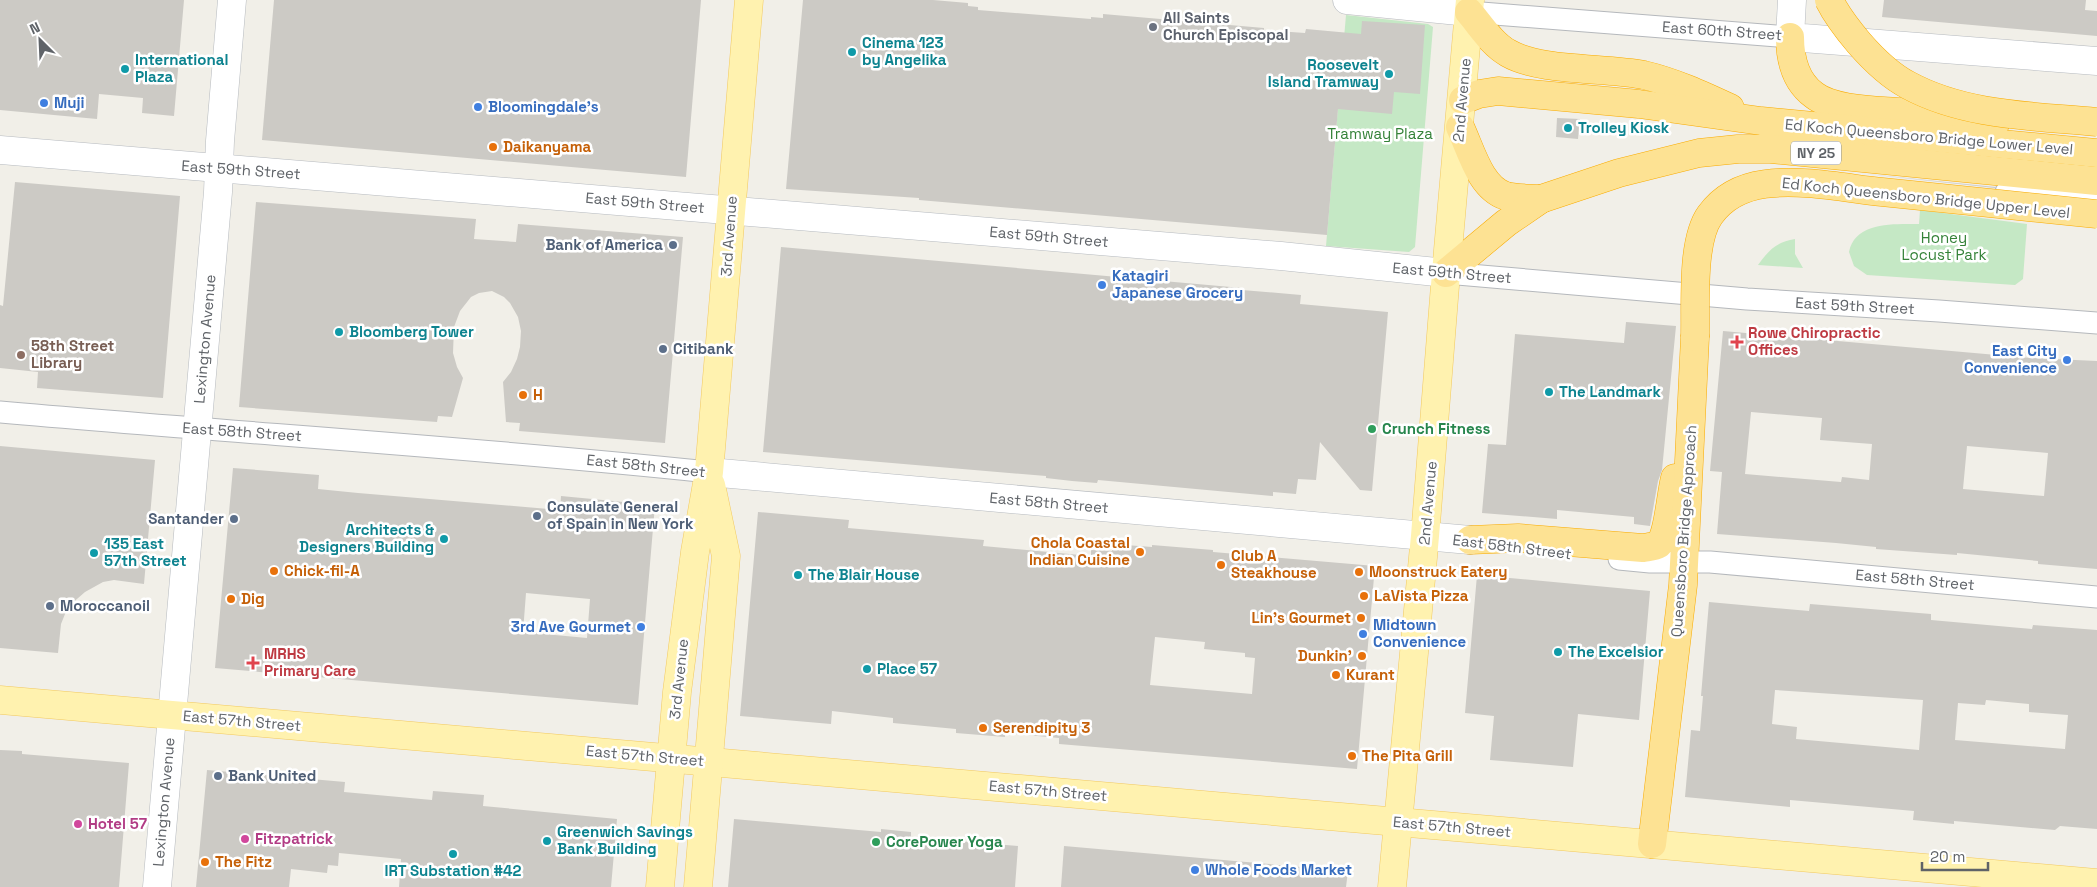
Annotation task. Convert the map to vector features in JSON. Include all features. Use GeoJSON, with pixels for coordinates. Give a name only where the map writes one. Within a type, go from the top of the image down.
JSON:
{"type":"FeatureCollection","features":[{"type":"Feature","properties":{"kind":"highway"},"geometry":{"type":"LineString","coordinates":[[1829,0],[1852,34],[1879,64],[1907,85],[1929,95],[1986,110],[2097,122]]}},
{"type":"Feature","properties":{"kind":"highway","name":"NY 25"},"geometry":{"type":"LineString","coordinates":[[1470,6],[1497,45],[1519,58],[1540,63],[1642,75],[1663,80],[1761,121]]}},
{"type":"Feature","properties":{"kind":"highway"},"geometry":{"type":"LineString","coordinates":[[1790,37],[1791,58],[1800,80],[1815,96],[1830,102],[1854,108],[2097,133]]}},
{"type":"Feature","properties":{"kind":"highway"},"geometry":{"type":"LineString","coordinates":[[1463,100],[1479,94],[1498,91],[1639,104],[1761,121]]}},
{"type":"Feature","properties":{"kind":"highway","name":"Ed Koch Queensboro Bridge Lower Level"},"geometry":{"type":"LineString","coordinates":[[1761,121],[2097,152]]}},
{"type":"Feature","properties":{"kind":"highway","name":"NY 25"},"geometry":{"type":"LineString","coordinates":[[1460,127],[1482,174],[1492,188],[1505,196],[1541,199]]}},
{"type":"Feature","properties":{"kind":"highway","name":"NY 25"},"geometry":{"type":"LineString","coordinates":[[1446,273],[1506,223],[1541,199],[1619,173],[1717,150],[1754,148],[2097,180]]}},
{"type":"Feature","properties":{"kind":"highway","name":"Ed Koch Queensboro Bridge Upper Level"},"geometry":{"type":"LineString","coordinates":[[1695,337],[1698,244],[1706,220],[1717,206],[1733,194],[1752,186],[1773,183],[1822,185],[2097,214]]}},
{"type":"Feature","properties":{"kind":"highway","name":"Queensboro Bridge Approach"},"geometry":{"type":"LineString","coordinates":[[1652,844],[1684,562],[1695,337]]}},
{"type":"Feature","properties":{"kind":"highway"},"geometry":{"type":"LineString","coordinates":[[1470,540],[1518,538],[1643,548],[1659,544],[1666,530],[1670,496],[1692,409]]}},
{"type":"Feature","properties":{"kind":"main road","name":"Lexington Avenue"},"geometry":{"type":"LineString","coordinates":[[157,887],[232,0]]}},
{"type":"Feature","properties":{"kind":"main road","name":"3rd Avenue"},"geometry":{"type":"LineString","coordinates":[[660,887],[677,692],[695,552],[708,472],[749,0]]}},
{"type":"Feature","properties":{"kind":"main road","name":"East 60th Street"},"geometry":{"type":"LineString","coordinates":[[1347,0],[1470,6]]}},
{"type":"Feature","properties":{"kind":"main road"},"geometry":{"type":"LineString","coordinates":[[1790,37],[1792,0]]}},
{"type":"Feature","properties":{"kind":"main road","name":"2nd Avenue"},"geometry":{"type":"LineString","coordinates":[[1392,887],[1425,536],[1470,6]]}},
{"type":"Feature","properties":{"kind":"main road","name":"East 60th Street"},"geometry":{"type":"LineString","coordinates":[[1790,37],[2097,60]]}},
{"type":"Feature","properties":{"kind":"main road","name":"East 59th Street"},"geometry":{"type":"LineString","coordinates":[[0,150],[1280,256],[1446,273]]}},
{"type":"Feature","properties":{"kind":"main road","name":"3rd Avenue"},"geometry":{"type":"LineString","coordinates":[[698,887],[726,556],[708,472]]}},
{"type":"Feature","properties":{"kind":"main road","name":"East 58th Street"},"geometry":{"type":"LineString","coordinates":[[708,472],[1470,540]]}},
{"type":"Feature","properties":{"kind":"main road"},"geometry":{"type":"LineString","coordinates":[[677,692],[720,626]]}},
{"type":"Feature","properties":{"kind":"main road","name":"East 57th Street"},"geometry":{"type":"LineString","coordinates":[[0,700],[2097,883]]}},
{"type":"Feature","properties":{"kind":"street","name":"East 60th Street"},"geometry":{"type":"LineString","coordinates":[[1470,6],[1790,37]]}},
{"type":"Feature","properties":{"kind":"street"},"geometry":{"type":"LineString","coordinates":[[1941,186],[2097,199]]}},
{"type":"Feature","properties":{"kind":"street","name":"East 59th Street"},"geometry":{"type":"LineString","coordinates":[[1446,273],[1825,305],[1940,311],[2097,323]]}},
{"type":"Feature","properties":{"kind":"street","name":"East 58th Street"},"geometry":{"type":"LineString","coordinates":[[0,412],[476,450],[708,472]]}},
{"type":"Feature","properties":{"kind":"street","name":"East 58th Street"},"geometry":{"type":"LineString","coordinates":[[1470,540],[1518,549],[1650,562],[1710,562],[2097,596]]}},
{"type":"Feature","properties":{"kind":"green space","name":"Tramway Plaza"},"geometry":{"type":"Polygon","coordinates":[[[1346,15],[1428,24],[1433,27],[1415,247],[1409,252],[1326,246],[1346,15]]]}},
{"type":"Feature","properties":{"kind":"green space","name":"Honey Locust Park"},"geometry":{"type":"Polygon","coordinates":[[[1920,210],[2027,224],[2023,279],[2015,285],[1867,275],[1854,266],[1849,252],[1853,242],[1859,235],[1878,226],[1919,224],[1920,210]]]}},
{"type":"Feature","properties":{"kind":"green space"},"geometry":{"type":"Polygon","coordinates":[[[1795,239],[1795,254],[1803,268],[1758,265],[1774,248],[1783,242],[1795,239]]]}},
{"type":"Feature","properties":{"kind":"building"},"geometry":{"type":"Polygon","coordinates":[[[0,0],[184,0],[174,116],[142,113],[143,98],[99,94],[97,119],[0,110],[0,0]]]}},
{"type":"Feature","properties":{"kind":"building","name":"Bloomingdale's"},"geometry":{"type":"Polygon","coordinates":[[[274,0],[701,0],[686,177],[262,140],[274,0]]]}},
{"type":"Feature","properties":{"kind":"building"},"geometry":{"type":"Polygon","coordinates":[[[803,0],[933,0],[968,3],[968,6],[978,7],[978,10],[1091,19],[1091,17],[1103,18],[1103,14],[1305,33],[1306,29],[1361,34],[1362,21],[1425,25],[1420,94],[1394,92],[1392,114],[1338,109],[1327,235],[919,200],[919,198],[786,189],[803,0]]]}},
{"type":"Feature","properties":{"kind":"building"},"geometry":{"type":"Polygon","coordinates":[[[1884,0],[2086,0],[2085,10],[2097,11],[2097,36],[1882,17],[1884,0]]]}},
{"type":"Feature","properties":{"kind":"building","name":"Trolley Kiosk"},"geometry":{"type":"Polygon","coordinates":[[[1557,118],[1580,119],[1578,139],[1556,137],[1557,118]]]}},
{"type":"Feature","properties":{"kind":"building"},"geometry":{"type":"Polygon","coordinates":[[[1858,173],[1995,187],[1995,188],[1858,173]]]}},
{"type":"Feature","properties":{"kind":"building"},"geometry":{"type":"Polygon","coordinates":[[[15,182],[180,196],[163,398],[37,388],[38,372],[0,368],[0,305],[3,306],[15,182]]]}},
{"type":"Feature","properties":{"kind":"building"},"geometry":{"type":"Polygon","coordinates":[[[256,202],[476,219],[474,239],[516,242],[518,224],[683,237],[665,443],[519,431],[520,423],[506,422],[503,382],[511,372],[517,359],[521,331],[518,317],[510,303],[504,297],[492,291],[479,293],[471,297],[460,311],[454,327],[453,353],[463,378],[452,417],[438,416],[437,422],[239,407],[256,202]]]}},
{"type":"Feature","properties":{"kind":"building"},"geometry":{"type":"Polygon","coordinates":[[[781,247],[1242,288],[1242,290],[1301,295],[1300,304],[1388,312],[1372,491],[1360,490],[1320,442],[1316,480],[1298,479],[1296,494],[1273,492],[1273,496],[1098,480],[1097,483],[1072,481],[1046,478],[1046,476],[763,452],[781,247]]]}},
{"type":"Feature","properties":{"kind":"building"},"geometry":{"type":"Polygon","coordinates":[[[1626,322],[1676,326],[1662,470],[1658,481],[1650,526],[1634,524],[1634,517],[1557,510],[1557,519],[1482,513],[1488,444],[1506,445],[1515,334],[1624,343],[1626,322]]]}},
{"type":"Feature","properties":{"kind":"building"},"geometry":{"type":"Polygon","coordinates":[[[1723,331],[2031,358],[2097,361],[2097,569],[2038,564],[2038,561],[1957,553],[1957,555],[1876,549],[1876,547],[1836,543],[1717,534],[1722,472],[1710,471],[1723,331]],[[1751,412],[1745,474],[1841,482],[1842,477],[1869,480],[1872,444],[1820,440],[1822,418],[1751,412]],[[1967,446],[1963,489],[2044,496],[2048,453],[1967,446]]]}},
{"type":"Feature","properties":{"kind":"building"},"geometry":{"type":"Polygon","coordinates":[[[0,446],[155,460],[144,584],[114,580],[103,582],[85,592],[70,605],[65,614],[61,624],[58,653],[0,648],[0,446]]]}},
{"type":"Feature","properties":{"kind":"building"},"geometry":{"type":"Polygon","coordinates":[[[233,468],[319,475],[318,489],[358,493],[560,510],[561,496],[655,505],[638,705],[215,668],[233,468]],[[526,593],[523,632],[587,638],[590,599],[526,593]]]}},
{"type":"Feature","properties":{"kind":"building"},"geometry":{"type":"Polygon","coordinates":[[[758,512],[849,520],[848,528],[984,540],[983,546],[1091,556],[1091,550],[1112,551],[1112,544],[1152,547],[1152,545],[1375,566],[1357,769],[1059,744],[1059,738],[1005,733],[1005,737],[956,733],[956,729],[893,723],[893,718],[832,711],[831,724],[740,716],[758,512]],[[1155,637],[1150,685],[1252,694],[1255,658],[1245,657],[1245,653],[1204,649],[1205,642],[1155,637]]]}},
{"type":"Feature","properties":{"kind":"building","name":"The Excelsior"},"geometry":{"type":"Polygon","coordinates":[[[1477,575],[1650,591],[1639,720],[1578,714],[1573,767],[1490,760],[1494,716],[1465,713],[1477,575]]]}},
{"type":"Feature","properties":{"kind":"building"},"geometry":{"type":"Polygon","coordinates":[[[1709,602],[1809,611],[1810,604],[1931,614],[1931,620],[2032,629],[2033,625],[2097,630],[2097,829],[2060,826],[2055,830],[1954,821],[1954,824],[1913,820],[1914,811],[1790,800],[1790,807],[1685,797],[1691,730],[1700,731],[1703,696],[1701,696],[1709,602]],[[1775,690],[1772,724],[1797,727],[1796,739],[1919,750],[1923,700],[1775,690]],[[1986,700],[1985,705],[1958,703],[1955,740],[2065,749],[2068,715],[2029,712],[2029,704],[1986,700]]]}},
{"type":"Feature","properties":{"kind":"building"},"geometry":{"type":"Polygon","coordinates":[[[0,750],[22,751],[22,754],[129,763],[119,887],[0,887],[0,750]]]}},
{"type":"Feature","properties":{"kind":"building"},"geometry":{"type":"Polygon","coordinates":[[[207,770],[345,782],[344,792],[432,800],[433,791],[484,795],[483,806],[617,819],[611,887],[399,887],[401,859],[339,853],[338,866],[328,865],[327,873],[291,869],[289,887],[196,887],[207,770]]]}},
{"type":"Feature","properties":{"kind":"building"},"geometry":{"type":"Polygon","coordinates":[[[734,819],[881,832],[881,829],[911,832],[911,837],[1018,846],[1015,887],[728,887],[734,819]]]}},
{"type":"Feature","properties":{"kind":"building"},"geometry":{"type":"Polygon","coordinates":[[[1064,846],[1348,871],[1346,887],[1061,887],[1064,846]]]}},
{"type":"Feature","properties":{"kind":"place","name":"All Saints Church Episcopal"},"geometry":{"type":"Point","coordinates":[1153,27]}},
{"type":"Feature","properties":{"kind":"place","name":"Cinema 123 by Angelika"},"geometry":{"type":"Point","coordinates":[852,52]}},
{"type":"Feature","properties":{"kind":"place","name":"International Plaza"},"geometry":{"type":"Point","coordinates":[125,69]}},
{"type":"Feature","properties":{"kind":"place","name":"Roosevelt Island Tramway"},"geometry":{"type":"Point","coordinates":[1389,74]}},
{"type":"Feature","properties":{"kind":"place","name":"Muji"},"geometry":{"type":"Point","coordinates":[44,103]}},
{"type":"Feature","properties":{"kind":"place","name":"Bloomingdale's"},"geometry":{"type":"Point","coordinates":[478,107]}},
{"type":"Feature","properties":{"kind":"place","name":"Trolley Kiosk"},"geometry":{"type":"Point","coordinates":[1568,128]}},
{"type":"Feature","properties":{"kind":"place","name":"Daikanyama"},"geometry":{"type":"Point","coordinates":[493,147]}},
{"type":"Feature","properties":{"kind":"place","name":"Bank of America"},"geometry":{"type":"Point","coordinates":[673,245]}},
{"type":"Feature","properties":{"kind":"place","name":"Katagiri Japanese Grocery"},"geometry":{"type":"Point","coordinates":[1102,285]}},
{"type":"Feature","properties":{"kind":"place","name":"Bloomberg Tower"},"geometry":{"type":"Point","coordinates":[339,332]}},
{"type":"Feature","properties":{"kind":"place","name":"Rowe Chiropractic Offices"},"geometry":{"type":"Point","coordinates":[1737,342]}},
{"type":"Feature","properties":{"kind":"place","name":"Citibank"},"geometry":{"type":"Point","coordinates":[663,349]}},
{"type":"Feature","properties":{"kind":"place","name":"58th Street Library"},"geometry":{"type":"Point","coordinates":[21,355]}},
{"type":"Feature","properties":{"kind":"place","name":"East City Convenience"},"geometry":{"type":"Point","coordinates":[2067,360]}},
{"type":"Feature","properties":{"kind":"place","name":"The Landmark"},"geometry":{"type":"Point","coordinates":[1549,392]}},
{"type":"Feature","properties":{"kind":"place","name":"H"},"geometry":{"type":"Point","coordinates":[523,395]}},
{"type":"Feature","properties":{"kind":"place","name":"Crunch Fitness"},"geometry":{"type":"Point","coordinates":[1372,429]}},
{"type":"Feature","properties":{"kind":"place","name":"Consulate General of Spain in New York"},"geometry":{"type":"Point","coordinates":[537,516]}},
{"type":"Feature","properties":{"kind":"place","name":"Santander"},"geometry":{"type":"Point","coordinates":[234,519]}},
{"type":"Feature","properties":{"kind":"place","name":"Architects & Designers Building"},"geometry":{"type":"Point","coordinates":[444,539]}},
{"type":"Feature","properties":{"kind":"place","name":"Chola Coastal Indian Cuisine"},"geometry":{"type":"Point","coordinates":[1140,552]}},
{"type":"Feature","properties":{"kind":"place","name":"135 East 57th Street"},"geometry":{"type":"Point","coordinates":[94,553]}},
{"type":"Feature","properties":{"kind":"place","name":"Club A Steakhouse"},"geometry":{"type":"Point","coordinates":[1221,565]}},
{"type":"Feature","properties":{"kind":"place","name":"Chick-fil-A"},"geometry":{"type":"Point","coordinates":[274,571]}},
{"type":"Feature","properties":{"kind":"place","name":"Moonstruck Eatery"},"geometry":{"type":"Point","coordinates":[1359,572]}},
{"type":"Feature","properties":{"kind":"place","name":"The Blair House"},"geometry":{"type":"Point","coordinates":[798,575]}},
{"type":"Feature","properties":{"kind":"place","name":"LaVista Pizza"},"geometry":{"type":"Point","coordinates":[1364,596]}},
{"type":"Feature","properties":{"kind":"place","name":"Dig"},"geometry":{"type":"Point","coordinates":[231,599]}},
{"type":"Feature","properties":{"kind":"place","name":"Moroccanoil"},"geometry":{"type":"Point","coordinates":[50,606]}},
{"type":"Feature","properties":{"kind":"place","name":"Lin's Gourmet"},"geometry":{"type":"Point","coordinates":[1361,618]}},
{"type":"Feature","properties":{"kind":"place","name":"3rd Ave Gourmet"},"geometry":{"type":"Point","coordinates":[641,627]}},
{"type":"Feature","properties":{"kind":"place","name":"Midtown Convenience"},"geometry":{"type":"Point","coordinates":[1363,634]}},
{"type":"Feature","properties":{"kind":"place","name":"The Excelsior"},"geometry":{"type":"Point","coordinates":[1558,652]}},
{"type":"Feature","properties":{"kind":"place","name":"Dunkin'"},"geometry":{"type":"Point","coordinates":[1362,656]}},
{"type":"Feature","properties":{"kind":"place","name":"MRHS Primary Care"},"geometry":{"type":"Point","coordinates":[253,663]}},
{"type":"Feature","properties":{"kind":"place","name":"Place 57"},"geometry":{"type":"Point","coordinates":[867,669]}},
{"type":"Feature","properties":{"kind":"place","name":"Kurant"},"geometry":{"type":"Point","coordinates":[1336,675]}},
{"type":"Feature","properties":{"kind":"place","name":"Serendipity 3"},"geometry":{"type":"Point","coordinates":[983,728]}},
{"type":"Feature","properties":{"kind":"place","name":"The Pita Grill"},"geometry":{"type":"Point","coordinates":[1352,756]}},
{"type":"Feature","properties":{"kind":"place","name":"Bank United"},"geometry":{"type":"Point","coordinates":[218,776]}},
{"type":"Feature","properties":{"kind":"place","name":"Hotel 57"},"geometry":{"type":"Point","coordinates":[78,824]}},
{"type":"Feature","properties":{"kind":"place","name":"Fitzpatrick"},"geometry":{"type":"Point","coordinates":[245,839]}},
{"type":"Feature","properties":{"kind":"place","name":"Greenwich Savings Bank Building"},"geometry":{"type":"Point","coordinates":[547,841]}},
{"type":"Feature","properties":{"kind":"place","name":"CorePower Yoga"},"geometry":{"type":"Point","coordinates":[876,842]}},
{"type":"Feature","properties":{"kind":"place","name":"IRT Substation #42"},"geometry":{"type":"Point","coordinates":[453,854]}},
{"type":"Feature","properties":{"kind":"place","name":"The Fitz"},"geometry":{"type":"Point","coordinates":[205,862]}},
{"type":"Feature","properties":{"kind":"place","name":"Whole Foods Market"},"geometry":{"type":"Point","coordinates":[1195,870]}}]}
